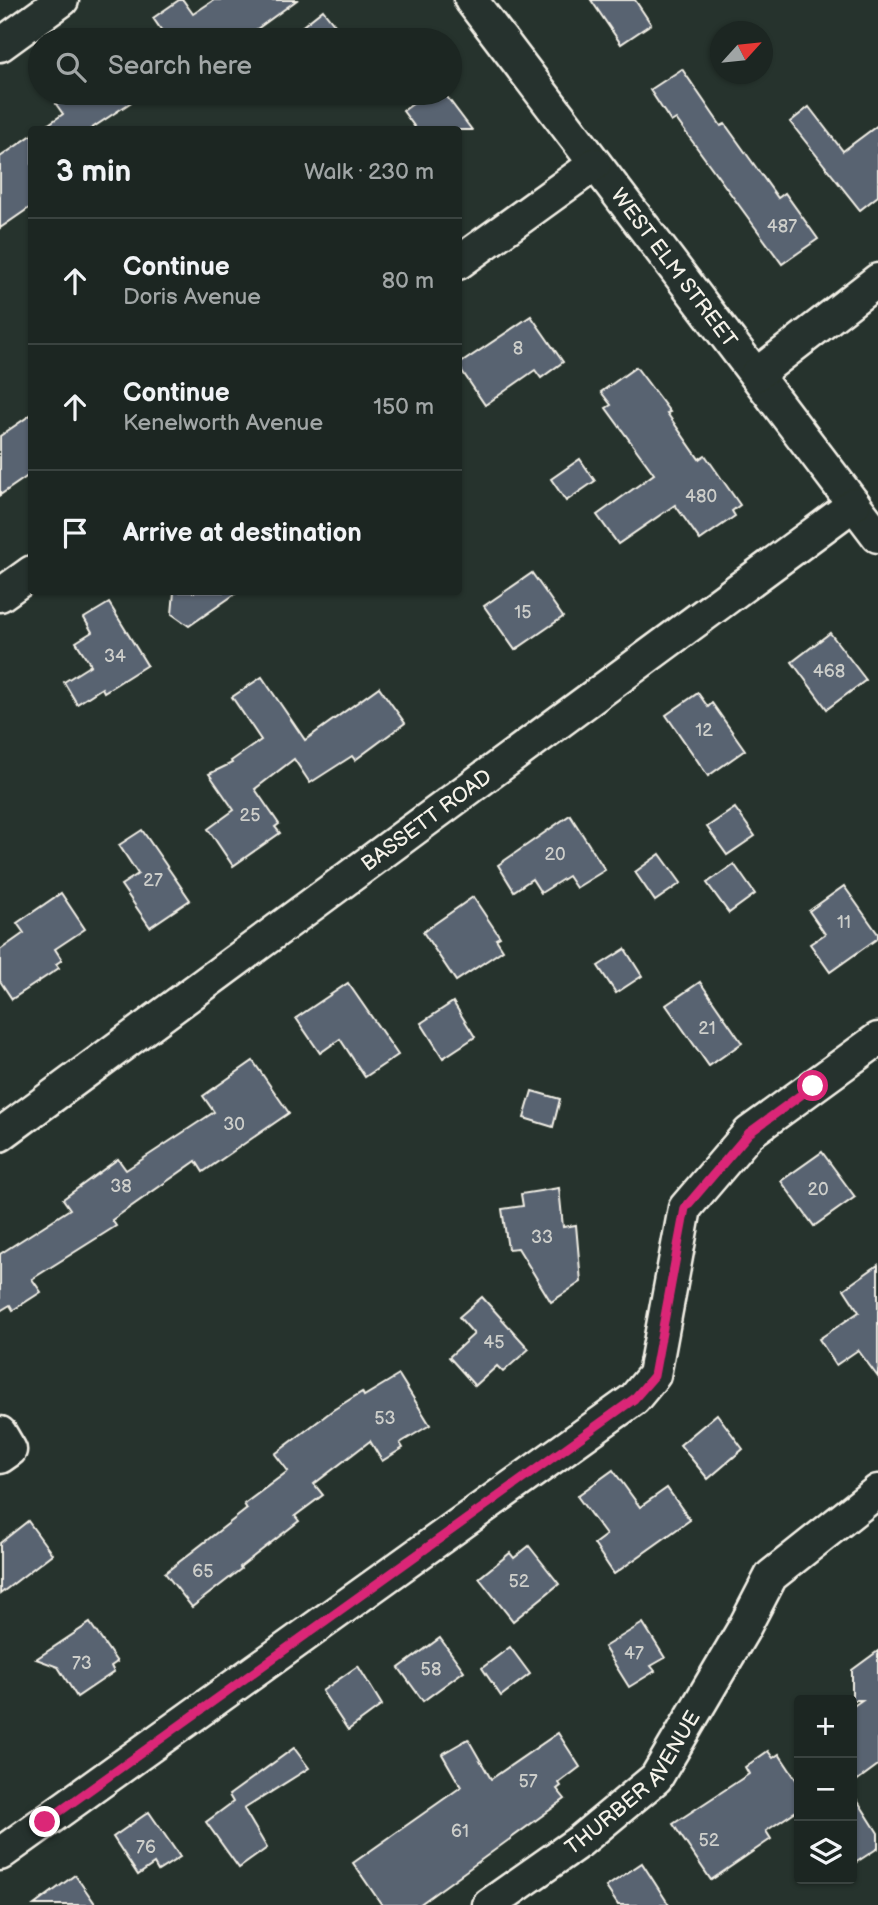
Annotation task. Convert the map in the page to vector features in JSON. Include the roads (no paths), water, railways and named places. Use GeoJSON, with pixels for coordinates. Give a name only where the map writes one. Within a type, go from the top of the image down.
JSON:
{"type":"FeatureCollection","features":[{"type":"Feature","properties":{"kind":"street"},"geometry":{"type":"LineString","coordinates":[[0,45],[62,0]]}},
{"type":"Feature","properties":{"kind":"street","name":"WEST ELM STREET"},"geometry":{"type":"LineString","coordinates":[[471,0],[878,536]]}},
{"type":"Feature","properties":{"kind":"street"},"geometry":{"type":"LineString","coordinates":[[462,260],[595,164]]}},
{"type":"Feature","properties":{"kind":"street"},"geometry":{"type":"LineString","coordinates":[[756,375],[878,280]]}},
{"type":"Feature","properties":{"kind":"street","name":"BASSETT ROAD"},"geometry":{"type":"LineString","coordinates":[[0,1135],[854,504]]}},
{"type":"Feature","properties":{"kind":"street"},"geometry":{"type":"LineString","coordinates":[[0,595],[28,575]]}},
{"type":"Feature","properties":{"kind":"street"},"geometry":{"type":"LineString","coordinates":[[0,1854],[634,1399],[654,1376],[685,1208],[749,1133],[878,1039]]}},
{"type":"Feature","properties":{"kind":"street"},"geometry":{"type":"LineString","coordinates":[[0,1433],[10,1450],[0,1457]]}},
{"type":"Feature","properties":{"kind":"street","name":"THURBER AVENUE"},"geometry":{"type":"LineString","coordinates":[[489,1905],[580,1841],[656,1778],[743,1630],[771,1576],[878,1491]]}}]}
